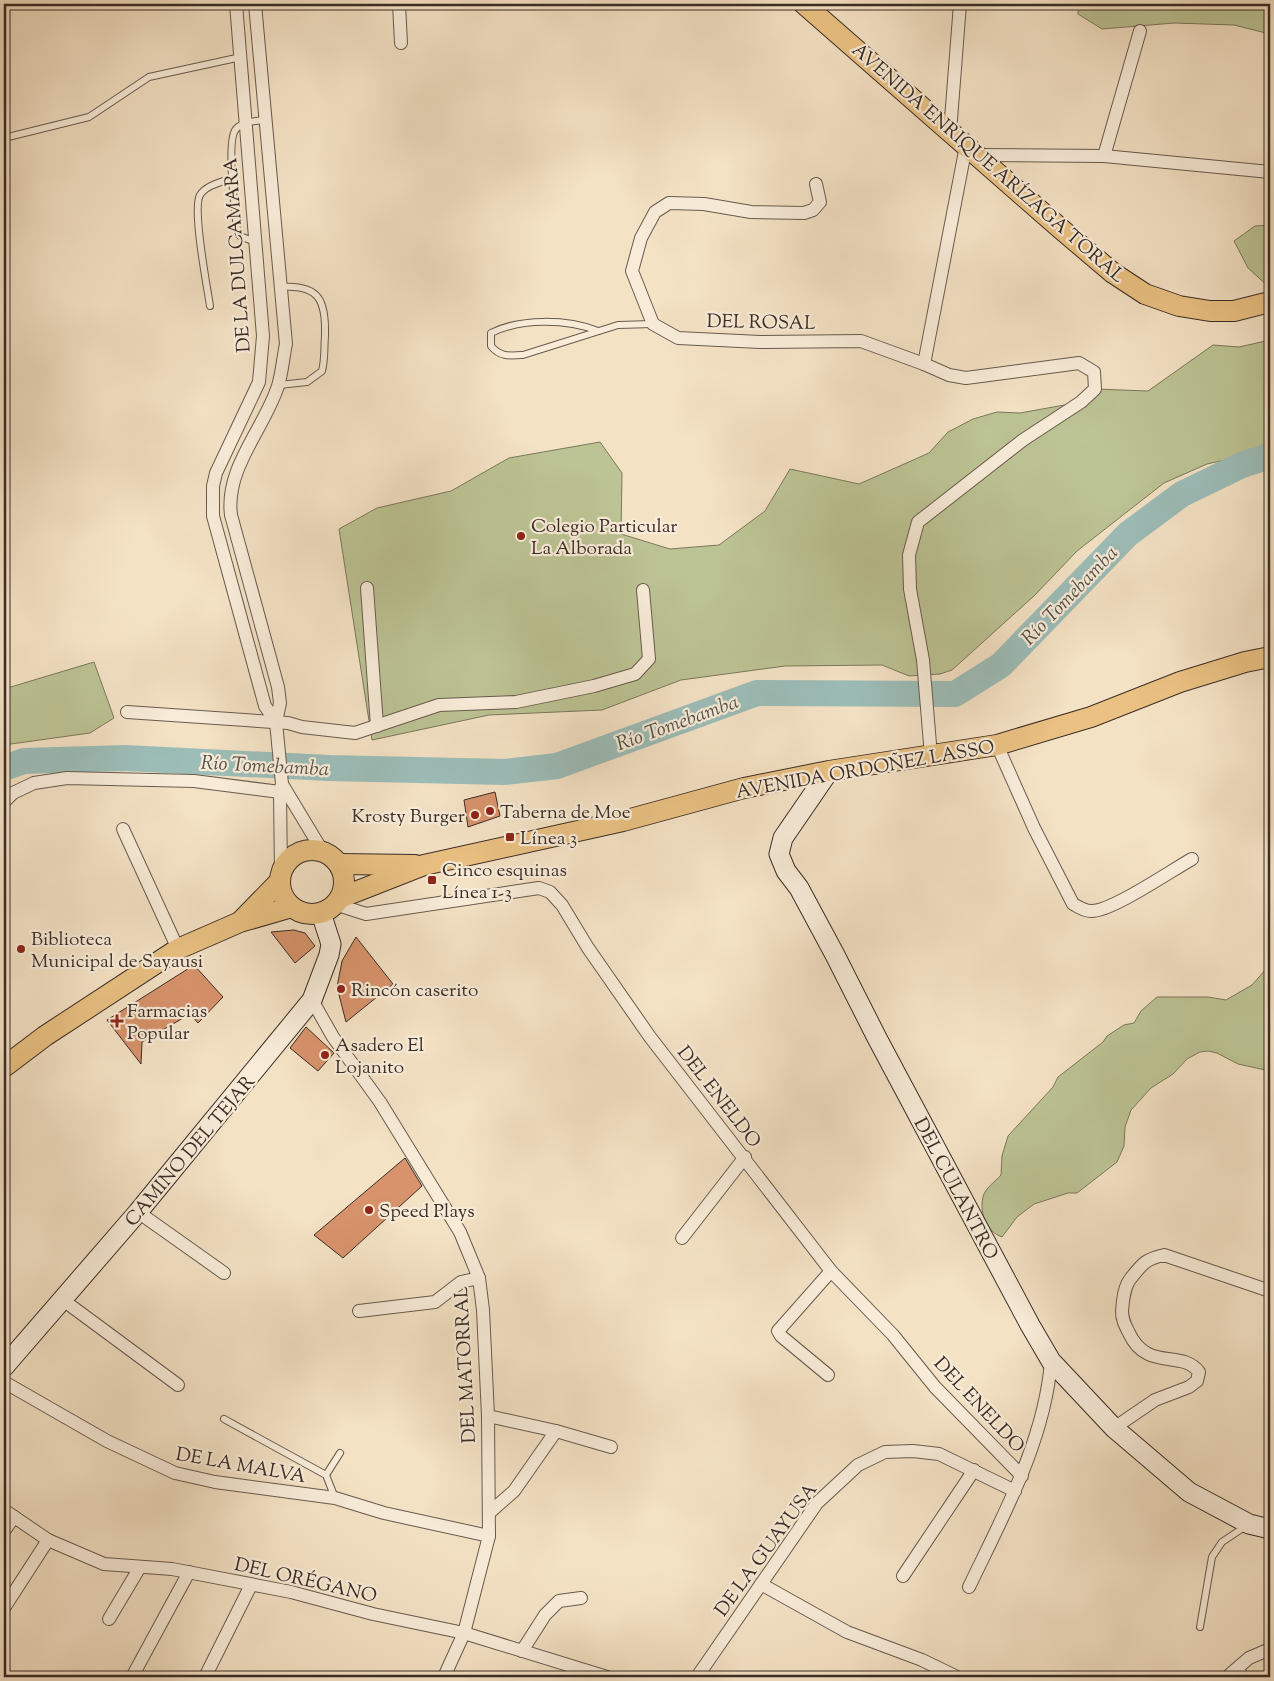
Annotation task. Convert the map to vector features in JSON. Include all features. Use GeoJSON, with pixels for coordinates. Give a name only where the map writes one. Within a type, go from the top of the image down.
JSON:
{"type":"FeatureCollection","features":[{"type":"Feature","properties":{"kind":"main road","name":"AVENIDA ENRIQUE ARÍZAGA TORAL"},"geometry":{"type":"LineString","coordinates":[[804,4],[971,151],[1114,273],[1145,294],[1179,306],[1210,311],[1234,311],[1270,302]]}},
{"type":"Feature","properties":{"kind":"main road","name":"AVENIDA ORDOÑEZ LASSO"},"geometry":{"type":"LineString","coordinates":[[332,905],[424,865],[623,821],[744,788],[829,771],[997,745],[1091,717],[1180,682],[1270,656]]}},
{"type":"Feature","properties":{"kind":"main road"},"geometry":{"type":"LineString","coordinates":[[306,850],[331,858],[344,881],[332,905],[306,913],[292,907],[281,891],[281,877],[286,863],[297,854],[306,850]]}},
{"type":"Feature","properties":{"kind":"main road","name":"AVENIDA ORDOÑEZ LASSO"},"geometry":{"type":"LineString","coordinates":[[331,858],[424,865]]}},
{"type":"Feature","properties":{"kind":"main road"},"geometry":{"type":"LineString","coordinates":[[240,922],[281,877]]}},
{"type":"Feature","properties":{"kind":"main road"},"geometry":{"type":"LineString","coordinates":[[4,1067],[45,1036],[178,949],[240,922],[292,907]]}},
{"type":"Feature","properties":{"kind":"street","name":"DE LA DULCAMARA"},"geometry":{"type":"LineString","coordinates":[[236,4],[263,336],[259,382],[216,473],[212,500],[213,516],[265,706],[277,726]]}},
{"type":"Feature","properties":{"kind":"street","name":"DE LA DULCAMARA"},"geometry":{"type":"LineString","coordinates":[[255,4],[286,344],[279,385],[263,421],[238,467],[229,502],[278,687],[280,703],[277,726],[281,785],[281,877]]}},
{"type":"Feature","properties":{"kind":"street"},"geometry":{"type":"LineString","coordinates":[[399,4],[401,43]]}},
{"type":"Feature","properties":{"kind":"street"},"geometry":{"type":"LineString","coordinates":[[950,132],[960,4]]}},
{"type":"Feature","properties":{"kind":"street"},"geometry":{"type":"LineString","coordinates":[[1104,156],[1140,31]]}},
{"type":"Feature","properties":{"kind":"street"},"geometry":{"type":"LineString","coordinates":[[924,364],[971,151],[1104,156],[1270,172]]}},
{"type":"Feature","properties":{"kind":"street"},"geometry":{"type":"LineString","coordinates":[[653,324],[632,271],[641,238],[655,212],[669,203],[704,204],[751,212],[804,213],[813,210],[820,202],[816,184]]}},
{"type":"Feature","properties":{"kind":"street","name":"DEL ROSAL"},"geometry":{"type":"LineString","coordinates":[[653,324],[678,338],[760,342],[861,341],[949,375],[966,378],[1079,363],[1094,372],[1095,389],[1081,402],[1023,440],[918,522],[909,555],[910,589],[923,660],[931,756]]}},
{"type":"Feature","properties":{"kind":"street"},"geometry":{"type":"LineString","coordinates":[[367,588],[377,726]]}},
{"type":"Feature","properties":{"kind":"street"},"geometry":{"type":"LineString","coordinates":[[127,712],[345,733],[377,726],[439,705],[536,699],[594,686],[635,674],[649,659],[643,590]]}},
{"type":"Feature","properties":{"kind":"street"},"geometry":{"type":"LineString","coordinates":[[997,745],[1034,828],[1073,904],[1092,912],[1109,906],[1192,859]]}},
{"type":"Feature","properties":{"kind":"street","name":"DEL CULANTRO"},"geometry":{"type":"LineString","coordinates":[[829,771],[782,838],[779,854],[786,871],[799,888],[835,955],[1030,1325],[1052,1361],[1114,1428],[1189,1492],[1249,1524],[1270,1528]]}},
{"type":"Feature","properties":{"kind":"street"},"geometry":{"type":"LineString","coordinates":[[4,802],[13,794],[34,783],[62,778],[281,785]]}},
{"type":"Feature","properties":{"kind":"street","name":"DE LA DULCAMARA"},"geometry":{"type":"LineString","coordinates":[[281,785],[331,858]]}},
{"type":"Feature","properties":{"kind":"street"},"geometry":{"type":"LineString","coordinates":[[123,829],[178,949]]}},
{"type":"Feature","properties":{"kind":"street","name":"DEL ENELDO"},"geometry":{"type":"LineString","coordinates":[[332,905],[366,914],[539,888],[550,892],[562,905],[588,948],[650,1037],[745,1157],[831,1271],[893,1335],[935,1387],[1022,1476]]}},
{"type":"Feature","properties":{"kind":"street","name":"CAMINO DEL TEJAR"},"geometry":{"type":"LineString","coordinates":[[4,1367],[138,1212],[312,1000],[329,954],[332,905]]}},
{"type":"Feature","properties":{"kind":"street","name":"DEL MATORRAL"},"geometry":{"type":"LineString","coordinates":[[312,1000],[334,1036],[380,1102],[460,1232],[479,1278],[483,1310],[488,1416],[488,1536],[464,1633],[444,1677]]}},
{"type":"Feature","properties":{"kind":"street"},"geometry":{"type":"LineString","coordinates":[[682,1238],[745,1157]]}},
{"type":"Feature","properties":{"kind":"street"},"geometry":{"type":"LineString","coordinates":[[138,1212],[224,1273]]}},
{"type":"Feature","properties":{"kind":"street"},"geometry":{"type":"LineString","coordinates":[[1114,1428],[1155,1400],[1189,1387],[1197,1381],[1198,1372],[1188,1362],[1163,1360],[1148,1354],[1135,1345],[1122,1319],[1122,1299],[1128,1280],[1147,1259],[1164,1255],[1270,1291]]}},
{"type":"Feature","properties":{"kind":"street"},"geometry":{"type":"LineString","coordinates":[[828,1375],[781,1336],[778,1331],[831,1271]]}},
{"type":"Feature","properties":{"kind":"street"},"geometry":{"type":"LineString","coordinates":[[359,1311],[435,1302],[461,1282],[479,1278]]}},
{"type":"Feature","properties":{"kind":"street"},"geometry":{"type":"LineString","coordinates":[[63,1300],[178,1385]]}},
{"type":"Feature","properties":{"kind":"street"},"geometry":{"type":"LineString","coordinates":[[969,1587],[1022,1476],[1049,1388],[1052,1361]]}},
{"type":"Feature","properties":{"kind":"street","name":"DE LA MALVA"},"geometry":{"type":"LineString","coordinates":[[4,1382],[106,1441],[175,1474],[215,1482],[335,1498],[384,1513],[488,1536]]}},
{"type":"Feature","properties":{"kind":"street"},"geometry":{"type":"LineString","coordinates":[[488,1416],[556,1430],[612,1448]]}},
{"type":"Feature","properties":{"kind":"street"},"geometry":{"type":"LineString","coordinates":[[489,1513],[514,1491],[556,1430]]}},
{"type":"Feature","properties":{"kind":"street","name":"DE LA GUAYUSA"},"geometry":{"type":"LineString","coordinates":[[697,1677],[817,1503],[858,1465],[884,1452],[913,1451],[939,1454],[1015,1490]]}},
{"type":"Feature","properties":{"kind":"street"},"geometry":{"type":"LineString","coordinates":[[903,1576],[974,1470]]}},
{"type":"Feature","properties":{"kind":"street"},"geometry":{"type":"LineString","coordinates":[[4,1531],[9,1514]]}},
{"type":"Feature","properties":{"kind":"street","name":"DEL ORÉGANO"},"geometry":{"type":"LineString","coordinates":[[9,1514],[48,1540],[104,1564],[189,1572],[291,1592],[372,1614],[464,1633],[607,1677]]}},
{"type":"Feature","properties":{"kind":"street"},"geometry":{"type":"LineString","coordinates":[[4,1608],[48,1540]]}},
{"type":"Feature","properties":{"kind":"street"},"geometry":{"type":"LineString","coordinates":[[109,1619],[140,1567]]}},
{"type":"Feature","properties":{"kind":"street"},"geometry":{"type":"LineString","coordinates":[[132,1677],[189,1572]]}},
{"type":"Feature","properties":{"kind":"street"},"geometry":{"type":"LineString","coordinates":[[205,1677],[251,1584]]}},
{"type":"Feature","properties":{"kind":"street"},"geometry":{"type":"LineString","coordinates":[[761,1584],[847,1632],[922,1660],[957,1677]]}},
{"type":"Feature","properties":{"kind":"street"},"geometry":{"type":"LineString","coordinates":[[522,1651],[545,1615],[559,1601],[581,1598]]}},
{"type":"Feature","properties":{"kind":"street"},"geometry":{"type":"LineString","coordinates":[[1227,1677],[1249,1658],[1270,1649]]}},
{"type":"Feature","properties":{"kind":"lane"},"geometry":{"type":"LineString","coordinates":[[4,138],[89,117],[149,77],[241,57]]}},
{"type":"Feature","properties":{"kind":"lane"},"geometry":{"type":"LineString","coordinates":[[255,242],[238,234],[233,178],[232,137],[235,130],[245,123],[266,120]]}},
{"type":"Feature","properties":{"kind":"lane"},"geometry":{"type":"LineString","coordinates":[[210,306],[198,218],[199,196],[206,188],[233,178]]}},
{"type":"Feature","properties":{"kind":"lane"},"geometry":{"type":"LineString","coordinates":[[279,385],[307,382],[322,371],[326,313],[314,294],[297,286],[280,287]]}},
{"type":"Feature","properties":{"kind":"lane"},"geometry":{"type":"LineString","coordinates":[[598,331],[581,324],[564,323],[504,326],[491,333],[491,346],[498,354],[523,356],[618,325],[653,324]]}},
{"type":"Feature","properties":{"kind":"lane"},"geometry":{"type":"LineString","coordinates":[[224,1419],[326,1475],[335,1498]]}},
{"type":"Feature","properties":{"kind":"lane"},"geometry":{"type":"LineString","coordinates":[[326,1475],[340,1453]]}},
{"type":"Feature","properties":{"kind":"lane"},"geometry":{"type":"LineString","coordinates":[[1200,1627],[1216,1548],[1249,1524]]}},
{"type":"Feature","properties":{"kind":"lane"},"geometry":{"type":"LineString","coordinates":[[1239,1667],[1247,1677]]}},
{"type":"Feature","properties":{"kind":"green space"},"geometry":{"type":"Polygon","coordinates":[[[1078,4],[1270,4],[1270,34],[1234,25],[1174,23],[1102,29],[1078,14],[1078,4]]]}},
{"type":"Feature","properties":{"kind":"green space"},"geometry":{"type":"Polygon","coordinates":[[[1270,225],[1270,288],[1248,268],[1234,241],[1255,226],[1270,225]]]}},
{"type":"Feature","properties":{"kind":"green space"},"geometry":{"type":"Polygon","coordinates":[[[1270,340],[1270,450],[1207,464],[1164,483],[1077,551],[1034,596],[952,670],[940,674],[909,676],[882,665],[785,666],[681,680],[602,710],[489,715],[372,740],[339,529],[377,508],[451,491],[509,458],[600,442],[622,473],[621,534],[670,549],[719,545],[765,511],[790,469],[859,484],[929,453],[948,432],[973,419],[997,412],[1020,413],[1081,402],[1095,389],[1148,391],[1213,345],[1239,347],[1270,340]]]}},
{"type":"Feature","properties":{"kind":"green space"},"geometry":{"type":"Polygon","coordinates":[[[94,662],[114,718],[90,733],[4,745],[4,689],[94,662]]]}},
{"type":"Feature","properties":{"kind":"green space"},"geometry":{"type":"Polygon","coordinates":[[[1270,968],[1270,1071],[1238,1064],[1217,1053],[1208,1051],[1200,1052],[1187,1059],[1173,1074],[1151,1088],[1131,1110],[1125,1127],[1124,1146],[1117,1162],[1077,1193],[1068,1193],[1034,1204],[1017,1217],[1002,1237],[992,1231],[983,1215],[983,1197],[988,1188],[1001,1175],[1002,1156],[1008,1136],[1053,1087],[1058,1077],[1103,1042],[1107,1036],[1124,1025],[1134,1023],[1141,1011],[1157,997],[1208,997],[1226,1000],[1252,985],[1266,969],[1270,968]]]}},
{"type":"Feature","properties":{"kind":"building"},"geometry":{"type":"Polygon","coordinates":[[[495,792],[500,816],[468,827],[464,800],[495,792]]]}},
{"type":"Feature","properties":{"kind":"building"},"geometry":{"type":"Polygon","coordinates":[[[294,930],[305,933],[315,946],[295,963],[271,932],[294,930]]]}},
{"type":"Feature","properties":{"kind":"building"},"geometry":{"type":"Polygon","coordinates":[[[356,937],[393,984],[346,1022],[337,987],[342,961],[356,937]]]}},
{"type":"Feature","properties":{"kind":"building"},"geometry":{"type":"Polygon","coordinates":[[[194,965],[223,997],[198,1023],[190,1014],[142,1042],[141,1064],[107,1020],[194,965]]]}},
{"type":"Feature","properties":{"kind":"building"},"geometry":{"type":"Polygon","coordinates":[[[306,1027],[334,1053],[318,1071],[290,1048],[306,1027]]]}},
{"type":"Feature","properties":{"kind":"building","name":"Speed Plays"},"geometry":{"type":"Polygon","coordinates":[[[405,1158],[422,1186],[343,1258],[314,1235],[405,1158]]]}},
{"type":"Feature","properties":{"kind":"waterway","name":"Río Tomebamba"},"geometry":{"type":"LineString","coordinates":[[4,768],[24,761],[125,758],[329,768],[505,772],[557,766],[757,693],[955,694],[1001,665],[1128,534],[1182,494],[1242,465],[1270,456]]}},
{"type":"Feature","properties":{"kind":"place","name":"Colegio Particular La Alborada"},"geometry":{"type":"Point","coordinates":[521,536]}},
{"type":"Feature","properties":{"kind":"place","name":"Taberna de Moe"},"geometry":{"type":"Point","coordinates":[490,811]}},
{"type":"Feature","properties":{"kind":"place","name":"Krosty Burger"},"geometry":{"type":"Point","coordinates":[475,815]}},
{"type":"Feature","properties":{"kind":"place","name":"Línea 3"},"geometry":{"type":"Point","coordinates":[510,837]}},
{"type":"Feature","properties":{"kind":"place","name":"Cinco esquinas Línea 1-3"},"geometry":{"type":"Point","coordinates":[432,880]}},
{"type":"Feature","properties":{"kind":"place","name":"Biblioteca Municipal de Sayausi"},"geometry":{"type":"Point","coordinates":[21,949]}},
{"type":"Feature","properties":{"kind":"place","name":"Rincón caserito"},"geometry":{"type":"Point","coordinates":[341,989]}},
{"type":"Feature","properties":{"kind":"place","name":"Farmacias Popular"},"geometry":{"type":"Point","coordinates":[117,1021]}},
{"type":"Feature","properties":{"kind":"place","name":"Asadero El Lojanito"},"geometry":{"type":"Point","coordinates":[325,1055]}},
{"type":"Feature","properties":{"kind":"place","name":"Speed Plays"},"geometry":{"type":"Point","coordinates":[369,1210]}}]}
